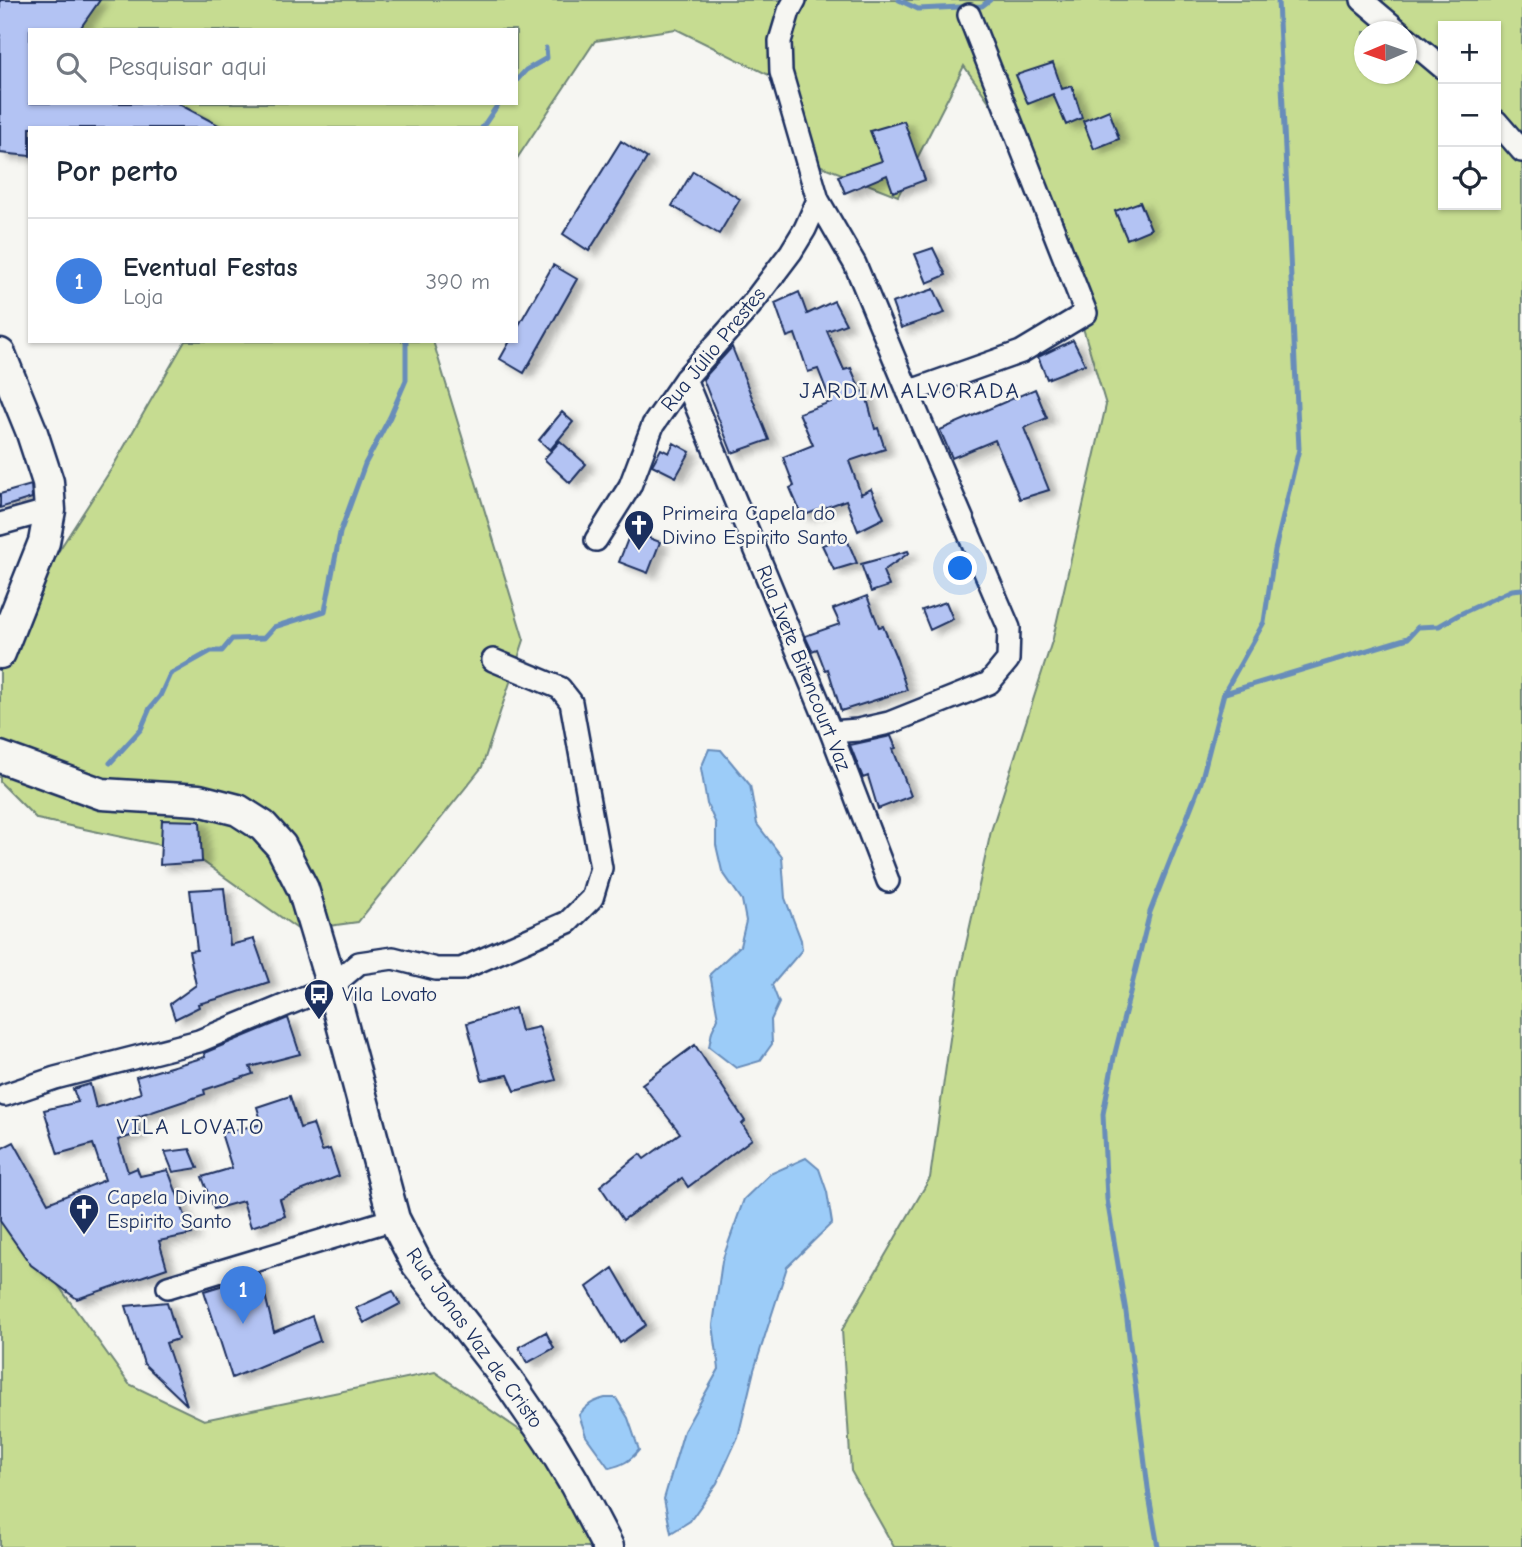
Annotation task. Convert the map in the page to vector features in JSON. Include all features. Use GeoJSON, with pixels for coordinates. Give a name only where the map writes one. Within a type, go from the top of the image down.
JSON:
{"type":"FeatureCollection","features":[{"type":"Feature","properties":{"kind":"street"},"geometry":{"type":"LineString","coordinates":[[795,0],[780,41],[781,72],[818,200],[855,264],[1009,628],[1008,660],[989,683],[888,723],[858,730],[831,732]]}},
{"type":"Feature","properties":{"kind":"street"},"geometry":{"type":"LineString","coordinates":[[1362,0],[1387,21]]}},
{"type":"Feature","properties":{"kind":"street"},"geometry":{"type":"LineString","coordinates":[[908,392],[1021,352],[1086,313],[969,15]]}},
{"type":"Feature","properties":{"kind":"street"},"geometry":{"type":"LineString","coordinates":[[1417,46],[1438,64]]}},
{"type":"Feature","properties":{"kind":"street"},"geometry":{"type":"LineString","coordinates":[[1501,127],[1522,151]]}},
{"type":"Feature","properties":{"kind":"street","name":"Rua Júlio Prestes"},"geometry":{"type":"LineString","coordinates":[[596,540],[630,486],[653,425],[685,379],[751,305],[791,252],[818,200]]}},
{"type":"Feature","properties":{"kind":"street"},"geometry":{"type":"LineString","coordinates":[[0,354],[31,430],[48,482],[50,510],[44,542],[0,653]]}},
{"type":"Feature","properties":{"kind":"street","name":"Rua Ivete Bitencourt Vaz"},"geometry":{"type":"LineString","coordinates":[[685,379],[831,732],[888,881]]}},
{"type":"Feature","properties":{"kind":"street"},"geometry":{"type":"LineString","coordinates":[[0,524],[50,510]]}},
{"type":"Feature","properties":{"kind":"street"},"geometry":{"type":"LineString","coordinates":[[5,1095],[55,1077],[199,1041],[332,986],[359,963],[393,958],[436,969],[461,969],[568,922],[592,898],[601,868],[571,702],[560,688],[493,660]]}},
{"type":"Feature","properties":{"kind":"street","name":"Rua Jonas Vaz de Cristo"},"geometry":{"type":"LineString","coordinates":[[0,757],[102,794],[199,800],[238,810],[263,826],[281,846],[303,889],[332,986],[394,1219],[417,1264],[509,1382],[550,1442],[608,1547]]}},
{"type":"Feature","properties":{"kind":"street"},"geometry":{"type":"LineString","coordinates":[[168,1287],[394,1219]]}},
{"type":"Feature","properties":{"kind":"green space"},"geometry":{"type":"Polygon","coordinates":[[[0,0],[1522,0],[1522,1547],[894,1547],[851,1471],[842,1330],[930,1178],[959,976],[991,831],[1053,638],[1106,405],[1035,167],[964,66],[898,196],[811,162],[797,89],[676,29],[595,41],[518,157],[518,126],[155,126],[133,105],[518,105],[518,28],[50,28],[0,0]]]}},
{"type":"Feature","properties":{"kind":"green space"},"geometry":{"type":"Polygon","coordinates":[[[184,343],[434,343],[524,640],[482,767],[358,922],[299,930],[188,851],[37,819],[0,782],[0,642],[112,468],[184,343]]]}},
{"type":"Feature","properties":{"kind":"green space"},"geometry":{"type":"Polygon","coordinates":[[[0,1204],[129,1384],[204,1420],[435,1372],[534,1440],[600,1547],[0,1547],[0,1204]]]}},
{"type":"Feature","properties":{"kind":"water"},"geometry":{"type":"Polygon","coordinates":[[[709,749],[721,750],[750,785],[757,824],[782,857],[785,898],[801,940],[802,950],[772,985],[779,1003],[771,1020],[772,1044],[760,1061],[736,1068],[709,1047],[718,1018],[710,974],[740,946],[746,921],[742,900],[722,871],[716,845],[716,824],[707,804],[701,768],[709,749]]]}},
{"type":"Feature","properties":{"kind":"water"},"geometry":{"type":"Polygon","coordinates":[[[806,1158],[819,1169],[827,1192],[832,1223],[787,1267],[754,1370],[738,1437],[717,1483],[690,1521],[671,1533],[664,1499],[684,1431],[719,1369],[713,1325],[722,1261],[744,1199],[770,1174],[806,1158]]]}},
{"type":"Feature","properties":{"kind":"water"},"geometry":{"type":"Polygon","coordinates":[[[605,1398],[616,1398],[628,1418],[639,1450],[626,1462],[609,1468],[586,1436],[579,1415],[590,1404],[605,1398]]]}},
{"type":"Feature","properties":{"kind":"building"},"geometry":{"type":"Polygon","coordinates":[[[0,0],[100,0],[80,28],[28,28],[28,105],[181,105],[220,126],[28,126],[28,156],[0,153],[0,0]]]}},
{"type":"Feature","properties":{"kind":"building"},"geometry":{"type":"Polygon","coordinates":[[[1053,63],[1062,89],[1072,86],[1082,118],[1066,125],[1053,94],[1028,104],[1016,75],[1053,63]]]}},
{"type":"Feature","properties":{"kind":"building"},"geometry":{"type":"Polygon","coordinates":[[[1109,110],[1119,139],[1094,149],[1083,121],[1109,110]]]}},
{"type":"Feature","properties":{"kind":"building"},"geometry":{"type":"Polygon","coordinates":[[[904,121],[925,180],[893,192],[887,175],[845,193],[838,176],[882,161],[870,131],[904,121]]]}},
{"type":"Feature","properties":{"kind":"building"},"geometry":{"type":"Polygon","coordinates":[[[621,141],[647,158],[589,251],[563,234],[621,141]]]}},
{"type":"Feature","properties":{"kind":"building"},"geometry":{"type":"Polygon","coordinates":[[[693,171],[740,199],[719,234],[672,206],[693,171]]]}},
{"type":"Feature","properties":{"kind":"building"},"geometry":{"type":"Polygon","coordinates":[[[1140,202],[1151,229],[1127,239],[1115,211],[1140,202]]]}},
{"type":"Feature","properties":{"kind":"building"},"geometry":{"type":"Polygon","coordinates":[[[933,248],[946,275],[927,283],[915,254],[933,248]]]}},
{"type":"Feature","properties":{"kind":"building"},"geometry":{"type":"Polygon","coordinates":[[[553,265],[577,279],[524,373],[500,359],[509,343],[518,343],[518,326],[553,265]]]}},
{"type":"Feature","properties":{"kind":"building"},"geometry":{"type":"Polygon","coordinates":[[[934,289],[945,313],[901,328],[892,303],[934,289]]]}},
{"type":"Feature","properties":{"kind":"building"},"geometry":{"type":"Polygon","coordinates":[[[799,292],[807,314],[834,301],[846,324],[827,331],[844,370],[851,368],[861,392],[865,391],[875,429],[878,428],[885,449],[849,461],[861,494],[871,489],[884,518],[858,531],[846,500],[802,516],[790,488],[794,486],[783,457],[813,445],[799,413],[831,402],[818,369],[808,372],[795,334],[787,337],[775,303],[799,292]]]}},
{"type":"Feature","properties":{"kind":"building"},"geometry":{"type":"Polygon","coordinates":[[[1073,340],[1085,364],[1047,379],[1038,357],[1073,340]]]}},
{"type":"Feature","properties":{"kind":"building"},"geometry":{"type":"Polygon","coordinates":[[[732,347],[769,440],[732,453],[703,379],[732,347]]]}},
{"type":"Feature","properties":{"kind":"building"},"geometry":{"type":"Polygon","coordinates":[[[1035,389],[1047,418],[1024,428],[1049,490],[1020,499],[995,440],[952,458],[940,430],[1035,389]]]}},
{"type":"Feature","properties":{"kind":"building"},"geometry":{"type":"Polygon","coordinates":[[[562,412],[573,422],[550,450],[539,440],[562,412]]]}},
{"type":"Feature","properties":{"kind":"building"},"geometry":{"type":"Polygon","coordinates":[[[560,441],[586,464],[570,483],[544,459],[560,441]]]}},
{"type":"Feature","properties":{"kind":"building"},"geometry":{"type":"Polygon","coordinates":[[[674,443],[690,452],[676,477],[652,465],[661,449],[669,453],[674,443]]]}},
{"type":"Feature","properties":{"kind":"building"},"geometry":{"type":"Polygon","coordinates":[[[31,485],[32,498],[0,508],[0,494],[31,485]]]}},
{"type":"Feature","properties":{"kind":"building","name":"Primeira Capela do Divino Espirito Santo"},"geometry":{"type":"Polygon","coordinates":[[[631,531],[660,542],[648,573],[619,562],[631,531]]]}},
{"type":"Feature","properties":{"kind":"building"},"geometry":{"type":"Polygon","coordinates":[[[846,537],[857,563],[834,570],[822,545],[846,537]]]}},
{"type":"Feature","properties":{"kind":"building"},"geometry":{"type":"Polygon","coordinates":[[[908,551],[909,553],[883,571],[889,586],[871,592],[861,564],[908,551]]]}},
{"type":"Feature","properties":{"kind":"building"},"geometry":{"type":"Polygon","coordinates":[[[867,596],[879,627],[883,626],[907,690],[841,711],[828,669],[825,670],[817,649],[812,651],[805,636],[840,624],[833,609],[867,596]]]}},
{"type":"Feature","properties":{"kind":"building"},"geometry":{"type":"Polygon","coordinates":[[[946,602],[953,619],[930,630],[922,610],[946,602]]]}},
{"type":"Feature","properties":{"kind":"building"},"geometry":{"type":"Polygon","coordinates":[[[891,736],[896,748],[893,749],[911,796],[878,809],[868,776],[863,778],[850,745],[891,736]]]}},
{"type":"Feature","properties":{"kind":"building"},"geometry":{"type":"Polygon","coordinates":[[[162,820],[200,821],[202,862],[160,865],[162,820]]]}},
{"type":"Feature","properties":{"kind":"building"},"geometry":{"type":"Polygon","coordinates":[[[224,888],[230,945],[254,939],[269,982],[198,1004],[199,1007],[175,1019],[170,1004],[196,985],[189,951],[197,950],[190,890],[224,888]]]}},
{"type":"Feature","properties":{"kind":"building"},"geometry":{"type":"Polygon","coordinates":[[[515,1008],[521,1031],[539,1027],[556,1080],[515,1091],[508,1075],[482,1080],[467,1023],[515,1008]]]}},
{"type":"Feature","properties":{"kind":"building"},"geometry":{"type":"Polygon","coordinates":[[[288,1018],[300,1054],[250,1067],[253,1074],[204,1090],[205,1094],[134,1118],[140,1133],[118,1140],[128,1172],[137,1168],[140,1176],[168,1170],[192,1234],[159,1241],[167,1268],[77,1299],[31,1265],[0,1221],[0,1149],[14,1142],[48,1203],[105,1180],[93,1144],[58,1154],[44,1110],[78,1102],[73,1089],[90,1084],[96,1108],[141,1093],[136,1077],[205,1057],[204,1053],[288,1018]]]}},
{"type":"Feature","properties":{"kind":"building"},"geometry":{"type":"Polygon","coordinates":[[[695,1045],[745,1121],[742,1124],[752,1139],[688,1187],[682,1178],[623,1220],[600,1186],[640,1154],[644,1159],[680,1133],[642,1084],[695,1045]]]}},
{"type":"Feature","properties":{"kind":"building"},"geometry":{"type":"Polygon","coordinates":[[[290,1096],[300,1128],[313,1124],[322,1151],[330,1149],[339,1176],[280,1199],[285,1216],[251,1227],[243,1201],[214,1209],[202,1177],[232,1168],[221,1133],[262,1124],[257,1107],[290,1096]]]}},
{"type":"Feature","properties":{"kind":"building"},"geometry":{"type":"Polygon","coordinates":[[[190,1149],[198,1168],[173,1172],[165,1152],[190,1149]]]}},
{"type":"Feature","properties":{"kind":"building"},"geometry":{"type":"Polygon","coordinates":[[[613,1268],[646,1325],[620,1343],[587,1287],[613,1268]]]}},
{"type":"Feature","properties":{"kind":"building"},"geometry":{"type":"Polygon","coordinates":[[[260,1274],[274,1332],[312,1316],[320,1341],[232,1378],[204,1291],[260,1274]]]}},
{"type":"Feature","properties":{"kind":"building"},"geometry":{"type":"Polygon","coordinates":[[[393,1291],[400,1304],[364,1323],[356,1308],[393,1291]]]}},
{"type":"Feature","properties":{"kind":"building"},"geometry":{"type":"Polygon","coordinates":[[[167,1302],[178,1339],[166,1343],[187,1405],[144,1364],[126,1306],[167,1302]]]}},
{"type":"Feature","properties":{"kind":"building"},"geometry":{"type":"Polygon","coordinates":[[[546,1332],[554,1348],[527,1363],[519,1347],[546,1332]]]}},
{"type":"Feature","properties":{"kind":"waterway"},"geometry":{"type":"LineString","coordinates":[[899,0],[918,9],[982,6],[990,0]]}},
{"type":"Feature","properties":{"kind":"waterway"},"geometry":{"type":"LineString","coordinates":[[1158,1547],[1126,1312],[1107,1199],[1103,1114],[1114,1057],[1150,912],[1201,782],[1224,693],[1264,622],[1275,550],[1299,449],[1278,0]]}},
{"type":"Feature","properties":{"kind":"waterway"},"geometry":{"type":"LineString","coordinates":[[518,79],[526,70],[547,58],[546,48]]}},
{"type":"Feature","properties":{"kind":"waterway"},"geometry":{"type":"LineString","coordinates":[[483,126],[498,105]]}},
{"type":"Feature","properties":{"kind":"waterway"},"geometry":{"type":"LineString","coordinates":[[110,763],[141,729],[170,674],[211,651],[222,651],[232,639],[264,638],[274,627],[325,611],[340,533],[365,464],[406,380],[406,343]]}},
{"type":"Feature","properties":{"kind":"waterway"},"geometry":{"type":"LineString","coordinates":[[1225,693],[1408,638],[1418,627],[1439,626],[1512,590],[1522,589]]}},
{"type":"Feature","properties":{"kind":"place","name":"Primeira Capela do Divino Espirito Santo"},"geometry":{"type":"Point","coordinates":[639,552]}},
{"type":"Feature","properties":{"kind":"place","name":"Vila Lovato"},"geometry":{"type":"Point","coordinates":[319,1021]}},
{"type":"Feature","properties":{"kind":"place","name":"Capela Divino Espirito Santo"},"geometry":{"type":"Point","coordinates":[84,1236]}},
{"type":"Feature","properties":{"kind":"place","name":"Eventual Festas"},"geometry":{"type":"Point","coordinates":[243,1324]}},
{"type":"Feature","properties":{"kind":"district","name":"JARDIM ALVORADA"},"geometry":{"type":"Point","coordinates":[910,390]}},
{"type":"Feature","properties":{"kind":"district","name":"VILA LOVATO"},"geometry":{"type":"Point","coordinates":[191,1126]}}]}
